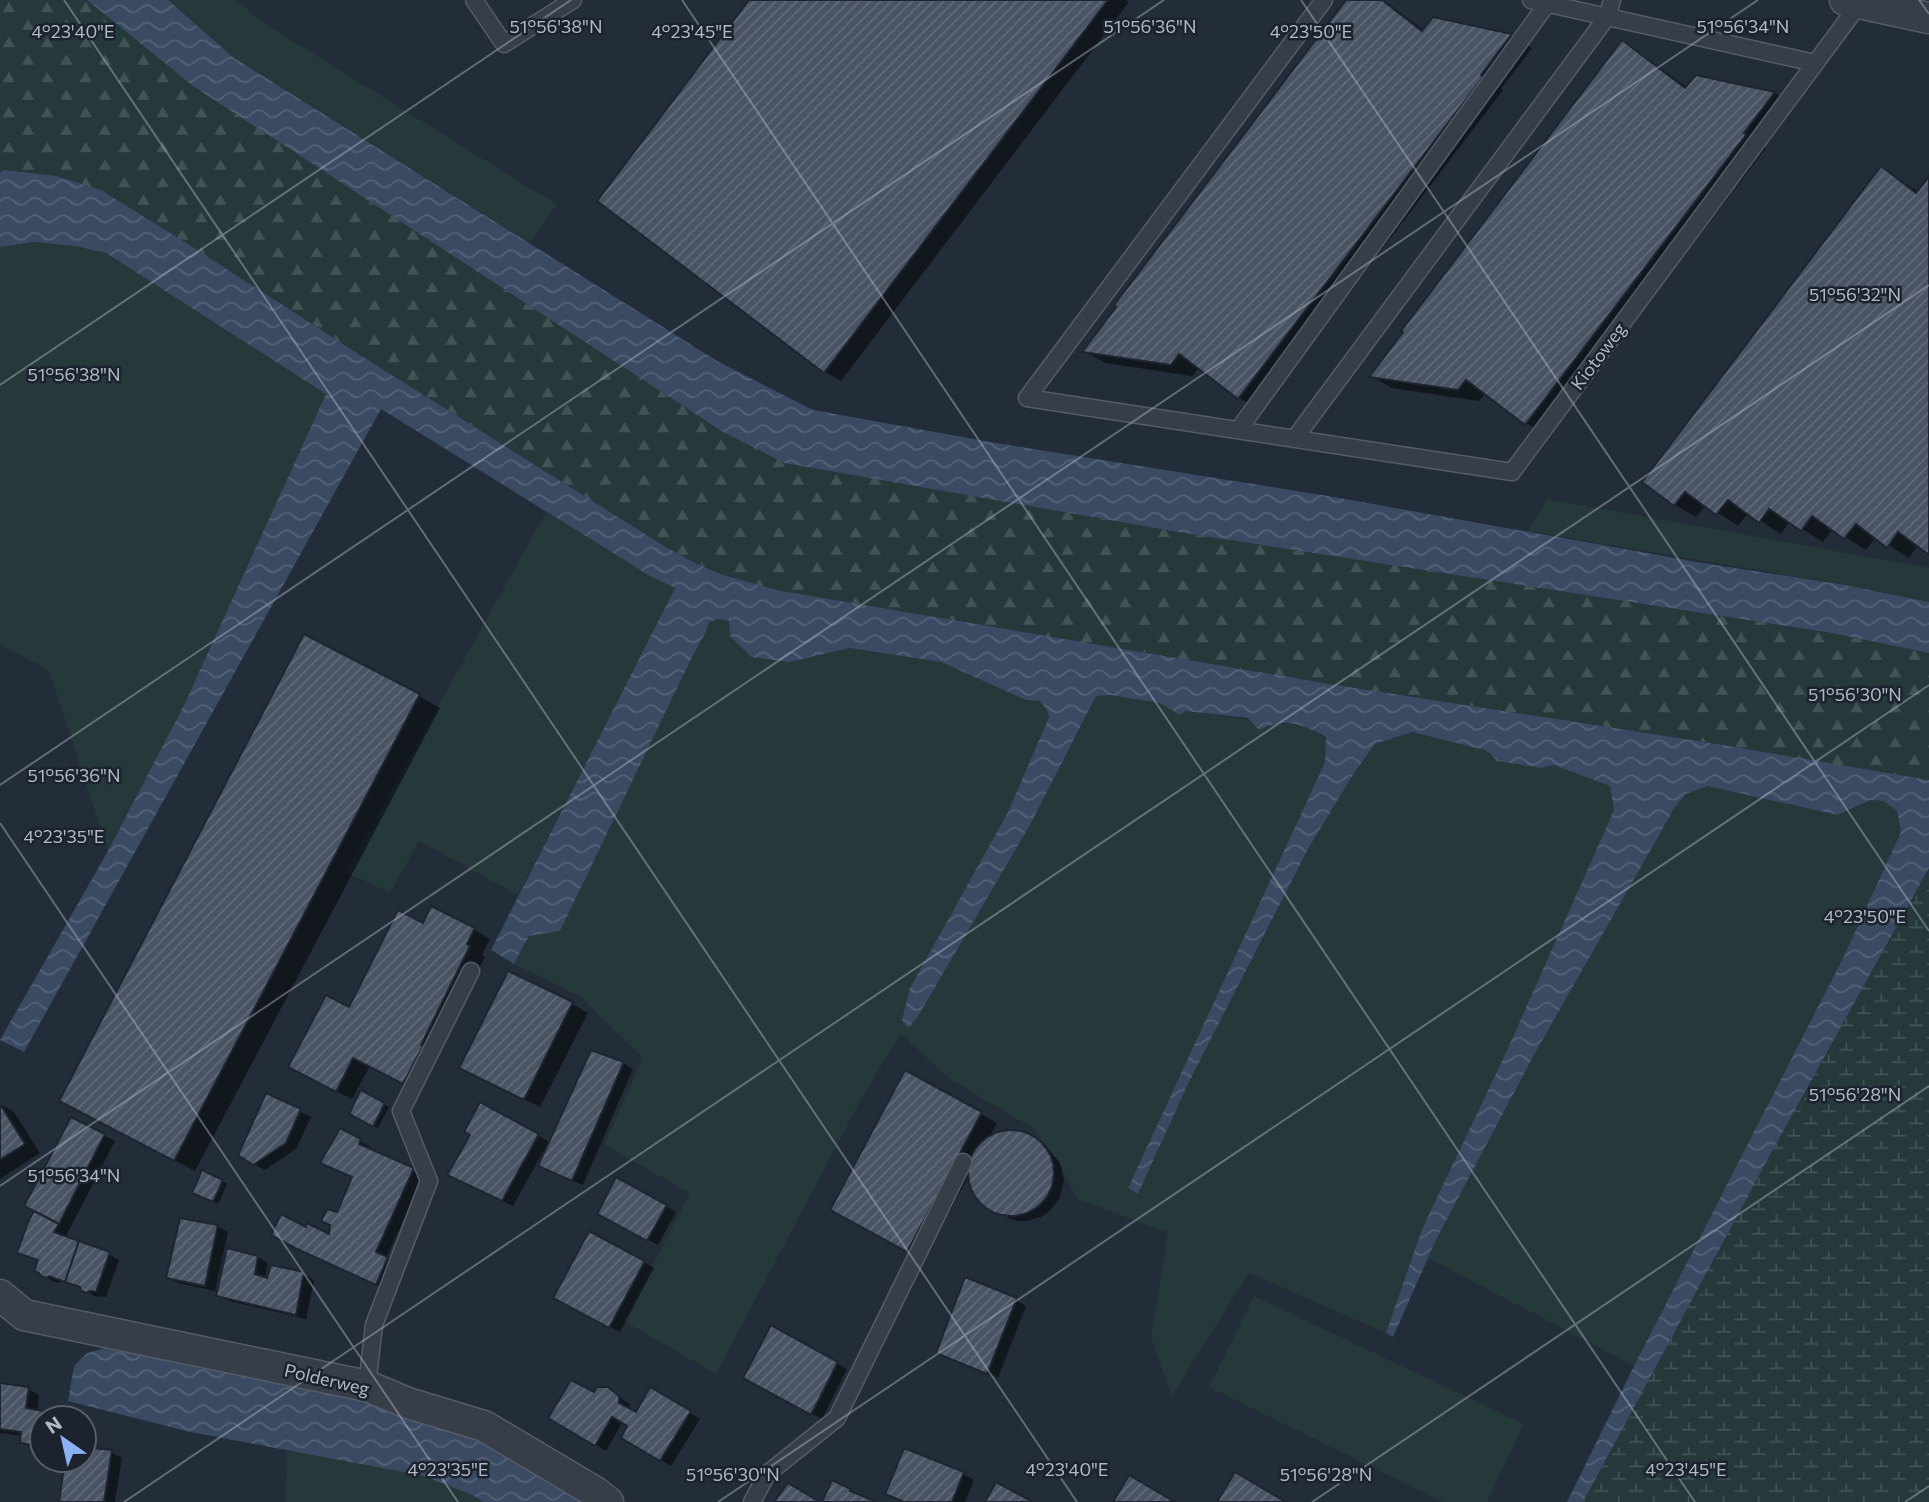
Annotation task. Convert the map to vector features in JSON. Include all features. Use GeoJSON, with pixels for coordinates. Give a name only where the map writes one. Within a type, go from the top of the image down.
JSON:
{"type":"FeatureCollection","features":[{"type":"Feature","properties":{"kind":"street","name":"Kiotoweg"},"geometry":{"type":"LineString","coordinates":[[1852,2],[1917,11]]}},
{"type":"Feature","properties":{"kind":"street","name":"Polderweg"},"geometry":{"type":"LineString","coordinates":[[0,1295],[24,1315],[367,1386],[408,1403],[484,1426],[608,1502]]}},
{"type":"Feature","properties":{"kind":"lane"},"geometry":{"type":"LineString","coordinates":[[474,0],[504,44],[573,0]]}},
{"type":"Feature","properties":{"kind":"lane","name":"Kiotoweg"},"geometry":{"type":"LineString","coordinates":[[1324,0],[1027,398],[1512,472],[1815,63],[1852,2]]}},
{"type":"Feature","properties":{"kind":"lane"},"geometry":{"type":"LineString","coordinates":[[1295,438],[1607,17],[1612,0]]}},
{"type":"Feature","properties":{"kind":"lane"},"geometry":{"type":"LineString","coordinates":[[1239,429],[1539,2],[1815,63]]}},
{"type":"Feature","properties":{"kind":"lane"},"geometry":{"type":"LineString","coordinates":[[367,1386],[374,1325],[429,1181],[401,1111],[471,971]]}},
{"type":"Feature","properties":{"kind":"lane"},"geometry":{"type":"LineString","coordinates":[[752,1502],[767,1474],[837,1418],[963,1162]]}},
{"type":"Feature","properties":{"kind":"green space"},"geometry":{"type":"Polygon","coordinates":[[[0,0],[87,0],[193,86],[723,432],[784,463],[1178,532],[1832,633],[1929,653],[1929,780],[1336,685],[776,590],[723,575],[664,546],[188,244],[4,170],[0,173],[0,0]]]}},
{"type":"Feature","properties":{"kind":"green space"},"geometry":{"type":"Polygon","coordinates":[[[168,0],[236,0],[259,20],[557,205],[529,243],[234,58],[168,0]]]}},
{"type":"Feature","properties":{"kind":"green space"},"geometry":{"type":"Polygon","coordinates":[[[34,242],[75,246],[106,253],[326,394],[184,705],[108,851],[49,671],[0,644],[0,247],[34,242]]]}},
{"type":"Feature","properties":{"kind":"green space"},"geometry":{"type":"Polygon","coordinates":[[[1547,499],[1929,568],[1929,602],[1528,531],[1547,499]]]}},
{"type":"Feature","properties":{"kind":"green space"},"geometry":{"type":"Polygon","coordinates":[[[546,512],[650,576],[675,588],[518,895],[419,841],[390,893],[346,872],[546,512]]]}},
{"type":"Feature","properties":{"kind":"green space"},"geometry":{"type":"Polygon","coordinates":[[[719,619],[729,621],[789,662],[850,648],[941,662],[1026,700],[1040,701],[1049,717],[1007,814],[1031,823],[1096,696],[1110,695],[1160,703],[1180,715],[1185,711],[1304,725],[1326,738],[1325,762],[1128,1188],[1138,1194],[1188,1084],[1308,849],[1354,773],[1375,744],[1412,732],[1484,750],[1540,768],[1554,765],[1610,786],[1614,810],[1508,1048],[1422,1229],[1386,1333],[1249,1273],[1172,1396],[1151,1338],[1168,1233],[1077,1199],[1059,1163],[1033,1128],[951,1080],[901,1034],[864,1094],[716,1374],[624,1321],[690,1193],[604,1145],[643,1058],[581,997],[514,964],[706,632],[709,622],[719,619]]]}},
{"type":"Feature","properties":{"kind":"green space"},"geometry":{"type":"Polygon","coordinates":[[[1707,786],[1837,815],[1870,800],[1884,801],[1897,811],[1901,832],[1843,958],[1634,1366],[1428,1258],[1534,1055],[1675,807],[1686,794],[1707,786]]]}},
{"type":"Feature","properties":{"kind":"green space"},"geometry":{"type":"Polygon","coordinates":[[[1929,868],[1929,1502],[1583,1502],[1776,1144],[1929,868]]]}},
{"type":"Feature","properties":{"kind":"green space"},"geometry":{"type":"Polygon","coordinates":[[[1254,1296],[1524,1424],[1487,1502],[1443,1502],[1209,1387],[1254,1296]]]}},
{"type":"Feature","properties":{"kind":"green space"},"geometry":{"type":"Polygon","coordinates":[[[287,1450],[414,1473],[438,1480],[483,1502],[285,1502],[287,1450]]]}},
{"type":"Feature","properties":{"kind":"water"},"geometry":{"type":"Polygon","coordinates":[[[87,0],[168,0],[234,58],[717,361],[813,410],[996,443],[1328,496],[1703,563],[1845,585],[1929,602],[1929,653],[1832,633],[1178,532],[784,463],[723,432],[193,86],[87,0]]]}},
{"type":"Feature","properties":{"kind":"water"},"geometry":{"type":"Polygon","coordinates":[[[4,170],[56,176],[101,190],[664,546],[723,575],[776,590],[1336,685],[1929,780],[1929,868],[1583,1502],[1567,1502],[1843,958],[1901,832],[1897,811],[1884,801],[1870,800],[1838,815],[1707,786],[1686,794],[1675,807],[1534,1055],[1436,1240],[1393,1337],[1386,1333],[1422,1229],[1508,1048],[1614,810],[1610,786],[1554,765],[1541,768],[1497,761],[1484,750],[1412,732],[1375,744],[1354,773],[1308,849],[1188,1084],[1138,1194],[1128,1188],[1325,762],[1326,737],[1293,724],[1277,724],[1259,730],[1248,718],[1185,711],[1180,715],[1160,703],[1110,695],[1096,696],[1031,823],[917,1018],[908,1028],[902,1020],[910,988],[1007,814],[1049,717],[1047,710],[1040,701],[1026,700],[941,662],[850,648],[789,662],[751,657],[730,636],[729,621],[719,619],[709,622],[560,931],[529,936],[514,964],[491,950],[675,588],[650,576],[381,409],[24,1052],[0,1040],[108,851],[184,705],[326,394],[106,253],[75,246],[34,242],[0,247],[0,173],[4,170]]]}},
{"type":"Feature","properties":{"kind":"water"},"geometry":{"type":"Polygon","coordinates":[[[105,1348],[193,1361],[371,1401],[450,1427],[508,1453],[589,1502],[483,1502],[425,1476],[190,1432],[98,1409],[98,1404],[68,1401],[74,1366],[87,1353],[105,1348]]]}},
{"type":"Feature","properties":{"kind":"building"},"geometry":{"type":"Polygon","coordinates":[[[749,0],[1108,0],[824,373],[597,201],[749,0]]]}},
{"type":"Feature","properties":{"kind":"building"},"geometry":{"type":"Polygon","coordinates":[[[1346,0],[1382,0],[1422,31],[1433,17],[1512,34],[1481,75],[1483,77],[1238,399],[1179,354],[1171,365],[1082,352],[1116,307],[1114,305],[1346,0]]]}},
{"type":"Feature","properties":{"kind":"building"},"geometry":{"type":"Polygon","coordinates":[[[1622,40],[1685,88],[1696,75],[1775,92],[1744,133],[1746,135],[1525,425],[1466,380],[1458,390],[1369,377],[1403,332],[1401,331],[1622,40]]]}},
{"type":"Feature","properties":{"kind":"building"},"geometry":{"type":"Polygon","coordinates":[[[1881,166],[1916,193],[1929,176],[1929,555],[1898,532],[1887,548],[1856,524],[1844,539],[1812,516],[1801,531],[1769,509],[1759,523],[1728,500],[1716,515],[1685,492],[1674,506],[1642,482],[1881,166]]]}},
{"type":"Feature","properties":{"kind":"building"},"geometry":{"type":"Polygon","coordinates":[[[304,634],[420,694],[174,1161],[59,1101],[304,634]]]}},
{"type":"Feature","properties":{"kind":"building"},"geometry":{"type":"Polygon","coordinates":[[[431,906],[475,928],[467,944],[470,946],[403,1084],[353,1058],[336,1092],[288,1067],[326,995],[349,1007],[398,910],[423,923],[431,906]]]}},
{"type":"Feature","properties":{"kind":"building"},"geometry":{"type":"Polygon","coordinates":[[[508,971],[573,1002],[524,1100],[459,1068],[508,971]]]}},
{"type":"Feature","properties":{"kind":"building"},"geometry":{"type":"Polygon","coordinates":[[[591,1050],[624,1062],[572,1181],[538,1166],[591,1050]]]}},
{"type":"Feature","properties":{"kind":"building"},"geometry":{"type":"Polygon","coordinates":[[[905,1070],[982,1112],[907,1252],[830,1210],[905,1070]]]}},
{"type":"Feature","properties":{"kind":"building"},"geometry":{"type":"Polygon","coordinates":[[[361,1090],[385,1103],[373,1127],[349,1114],[361,1090]]]}},
{"type":"Feature","properties":{"kind":"building"},"geometry":{"type":"Polygon","coordinates":[[[266,1093],[301,1109],[286,1143],[253,1165],[238,1155],[266,1093]]]}},
{"type":"Feature","properties":{"kind":"building"},"geometry":{"type":"Polygon","coordinates":[[[480,1102],[539,1134],[502,1201],[447,1175],[470,1135],[464,1132],[480,1102]]]}},
{"type":"Feature","properties":{"kind":"building"},"geometry":{"type":"Polygon","coordinates":[[[0,1104],[25,1144],[0,1160],[0,1104]]]}},
{"type":"Feature","properties":{"kind":"building"},"geometry":{"type":"Polygon","coordinates":[[[71,1117],[105,1134],[59,1224],[24,1206],[71,1117]]]}},
{"type":"Feature","properties":{"kind":"building"},"geometry":{"type":"Polygon","coordinates":[[[340,1128],[361,1139],[359,1144],[414,1168],[376,1252],[388,1257],[376,1285],[271,1235],[281,1214],[306,1227],[307,1223],[329,1234],[330,1225],[321,1221],[327,1209],[337,1212],[352,1177],[320,1163],[340,1128]]]}},
{"type":"Feature","properties":{"kind":"building"},"geometry":{"type":"Polygon","coordinates":[[[1011,1130],[1027,1134],[1041,1143],[1050,1157],[1054,1173],[1050,1189],[1041,1203],[1027,1212],[1011,1216],[995,1212],[981,1203],[972,1189],[968,1173],[972,1157],[981,1143],[995,1134],[1011,1130]]]}},
{"type":"Feature","properties":{"kind":"building"},"geometry":{"type":"Polygon","coordinates":[[[202,1170],[223,1180],[213,1202],[192,1193],[202,1170]]]}},
{"type":"Feature","properties":{"kind":"building"},"geometry":{"type":"Polygon","coordinates":[[[616,1177],[667,1205],[647,1241],[597,1214],[616,1177]]]}},
{"type":"Feature","properties":{"kind":"building"},"geometry":{"type":"Polygon","coordinates":[[[34,1211],[59,1224],[54,1232],[79,1241],[65,1282],[41,1276],[34,1271],[38,1260],[17,1253],[34,1211]]]}},
{"type":"Feature","properties":{"kind":"building"},"geometry":{"type":"Polygon","coordinates":[[[180,1218],[218,1225],[205,1286],[166,1278],[180,1218]]]}},
{"type":"Feature","properties":{"kind":"building"},"geometry":{"type":"Polygon","coordinates":[[[589,1231],[645,1261],[609,1328],[553,1298],[589,1231]]]}},
{"type":"Feature","properties":{"kind":"building"},"geometry":{"type":"Polygon","coordinates":[[[79,1241],[110,1252],[96,1292],[87,1293],[81,1291],[80,1287],[65,1282],[79,1241]]]}},
{"type":"Feature","properties":{"kind":"building"},"geometry":{"type":"Polygon","coordinates":[[[227,1248],[258,1256],[255,1274],[267,1278],[271,1265],[304,1272],[296,1315],[216,1296],[227,1248]]]}},
{"type":"Feature","properties":{"kind":"building"},"geometry":{"type":"Polygon","coordinates":[[[965,1277],[1017,1298],[987,1374],[936,1353],[965,1277]]]}},
{"type":"Feature","properties":{"kind":"building"},"geometry":{"type":"Polygon","coordinates":[[[771,1325],[838,1362],[811,1415],[743,1378],[771,1325]]]}},
{"type":"Feature","properties":{"kind":"building"},"geometry":{"type":"Polygon","coordinates":[[[571,1380],[594,1392],[597,1387],[608,1387],[619,1396],[619,1403],[636,1412],[650,1387],[691,1411],[660,1461],[621,1438],[627,1426],[612,1417],[595,1446],[548,1418],[571,1380]]]}},
{"type":"Feature","properties":{"kind":"building"},"geometry":{"type":"Polygon","coordinates":[[[0,1383],[29,1387],[26,1408],[28,1444],[20,1443],[21,1432],[0,1429],[0,1383]]]}},
{"type":"Feature","properties":{"kind":"building"},"geometry":{"type":"Polygon","coordinates":[[[98,1448],[112,1450],[104,1502],[59,1502],[63,1474],[98,1474],[98,1448]]]}},
{"type":"Feature","properties":{"kind":"building"},"geometry":{"type":"Polygon","coordinates":[[[904,1448],[964,1472],[952,1502],[904,1502],[885,1494],[904,1448]]]}},
{"type":"Feature","properties":{"kind":"building"},"geometry":{"type":"Polygon","coordinates":[[[1235,1472],[1286,1502],[1217,1502],[1235,1472]]]}},
{"type":"Feature","properties":{"kind":"building"},"geometry":{"type":"Polygon","coordinates":[[[1129,1475],[1175,1502],[1113,1502],[1129,1475]]]}},
{"type":"Feature","properties":{"kind":"building"},"geometry":{"type":"Polygon","coordinates":[[[832,1480],[851,1489],[850,1491],[877,1502],[822,1502],[832,1480]]]}},
{"type":"Feature","properties":{"kind":"building"},"geometry":{"type":"Polygon","coordinates":[[[996,1482],[1033,1502],[985,1502],[996,1482]]]}},
{"type":"Feature","properties":{"kind":"building"},"geometry":{"type":"Polygon","coordinates":[[[788,1483],[820,1502],[774,1502],[788,1483]]]}}]}
